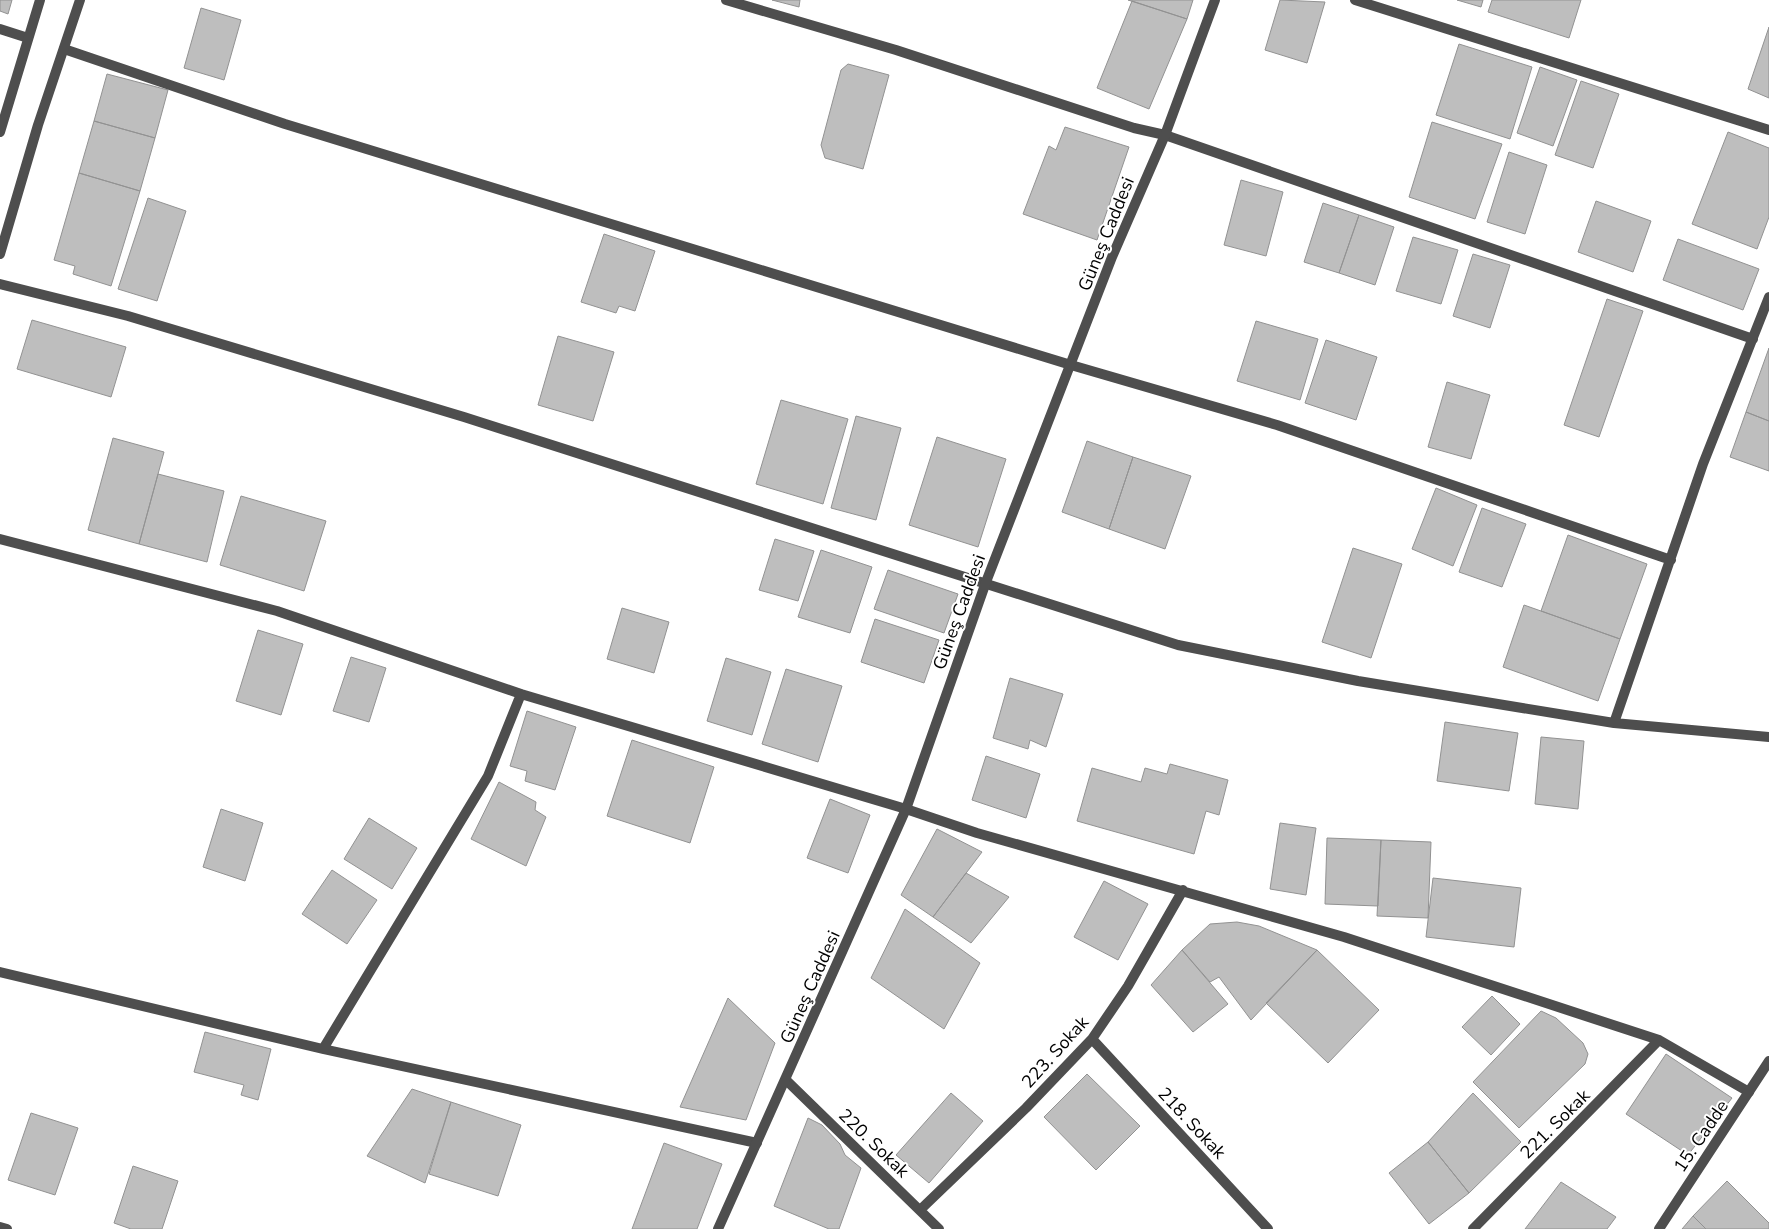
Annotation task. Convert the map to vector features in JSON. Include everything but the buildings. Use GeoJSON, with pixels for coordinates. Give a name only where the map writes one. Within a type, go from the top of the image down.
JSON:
{"type":"FeatureCollection","features":[{"type":"Feature","properties":{"kind":"street"},"geometry":{"type":"LineString","coordinates":[[0,132],[40,0]]}},
{"type":"Feature","properties":{"kind":"street"},"geometry":{"type":"LineString","coordinates":[[0,254],[38,124],[80,0]]}},
{"type":"Feature","properties":{"kind":"street"},"geometry":{"type":"LineString","coordinates":[[726,0],[896,50],[1134,128],[1165,135],[1753,339]]}},
{"type":"Feature","properties":{"kind":"street","name":"Güneş Caddesi"},"geometry":{"type":"LineString","coordinates":[[718,1229],[906,809],[986,582],[1112,258],[1165,135],[1215,0]]}},
{"type":"Feature","properties":{"kind":"street"},"geometry":{"type":"LineString","coordinates":[[1355,0],[1769,130]]}},
{"type":"Feature","properties":{"kind":"street"},"geometry":{"type":"LineString","coordinates":[[0,29],[28,38]]}},
{"type":"Feature","properties":{"kind":"street"},"geometry":{"type":"LineString","coordinates":[[64,49],[285,124],[1071,365],[1277,425],[1672,560]]}},
{"type":"Feature","properties":{"kind":"street"},"geometry":{"type":"LineString","coordinates":[[0,284],[128,316],[380,392],[986,582],[1056,608],[1178,645],[1358,681],[1614,722],[1769,737]]}},
{"type":"Feature","properties":{"kind":"street"},"geometry":{"type":"LineString","coordinates":[[1614,722],[1672,560],[1703,464],[1769,297]]}},
{"type":"Feature","properties":{"kind":"street"},"geometry":{"type":"LineString","coordinates":[[0,539],[277,611],[521,694],[906,809],[977,833],[1344,937],[1659,1040],[1749,1092]]}},
{"type":"Feature","properties":{"kind":"street"},"geometry":{"type":"LineString","coordinates":[[323,1050],[488,776],[521,694]]}},
{"type":"Feature","properties":{"kind":"street","name":"223. Sokak"},"geometry":{"type":"LineString","coordinates":[[920,1210],[1026,1108],[1092,1039],[1128,986],[1183,890]]}},
{"type":"Feature","properties":{"kind":"street"},"geometry":{"type":"LineString","coordinates":[[0,972],[323,1050],[756,1143]]}},
{"type":"Feature","properties":{"kind":"street","name":"218. Sokak"},"geometry":{"type":"LineString","coordinates":[[1092,1039],[1268,1229]]}},
{"type":"Feature","properties":{"kind":"street","name":"221. Sokak"},"geometry":{"type":"LineString","coordinates":[[1473,1229],[1659,1040]]}},
{"type":"Feature","properties":{"kind":"street","name":"15. Cadde"},"geometry":{"type":"LineString","coordinates":[[1659,1229],[1769,1060]]}},
{"type":"Feature","properties":{"kind":"street","name":"220. Sokak"},"geometry":{"type":"LineString","coordinates":[[786,1080],[939,1229]]}},
{"type":"Feature","properties":{"kind":"street"},"geometry":{"type":"LineString","coordinates":[[0,1227],[7,1229]]}}]}
